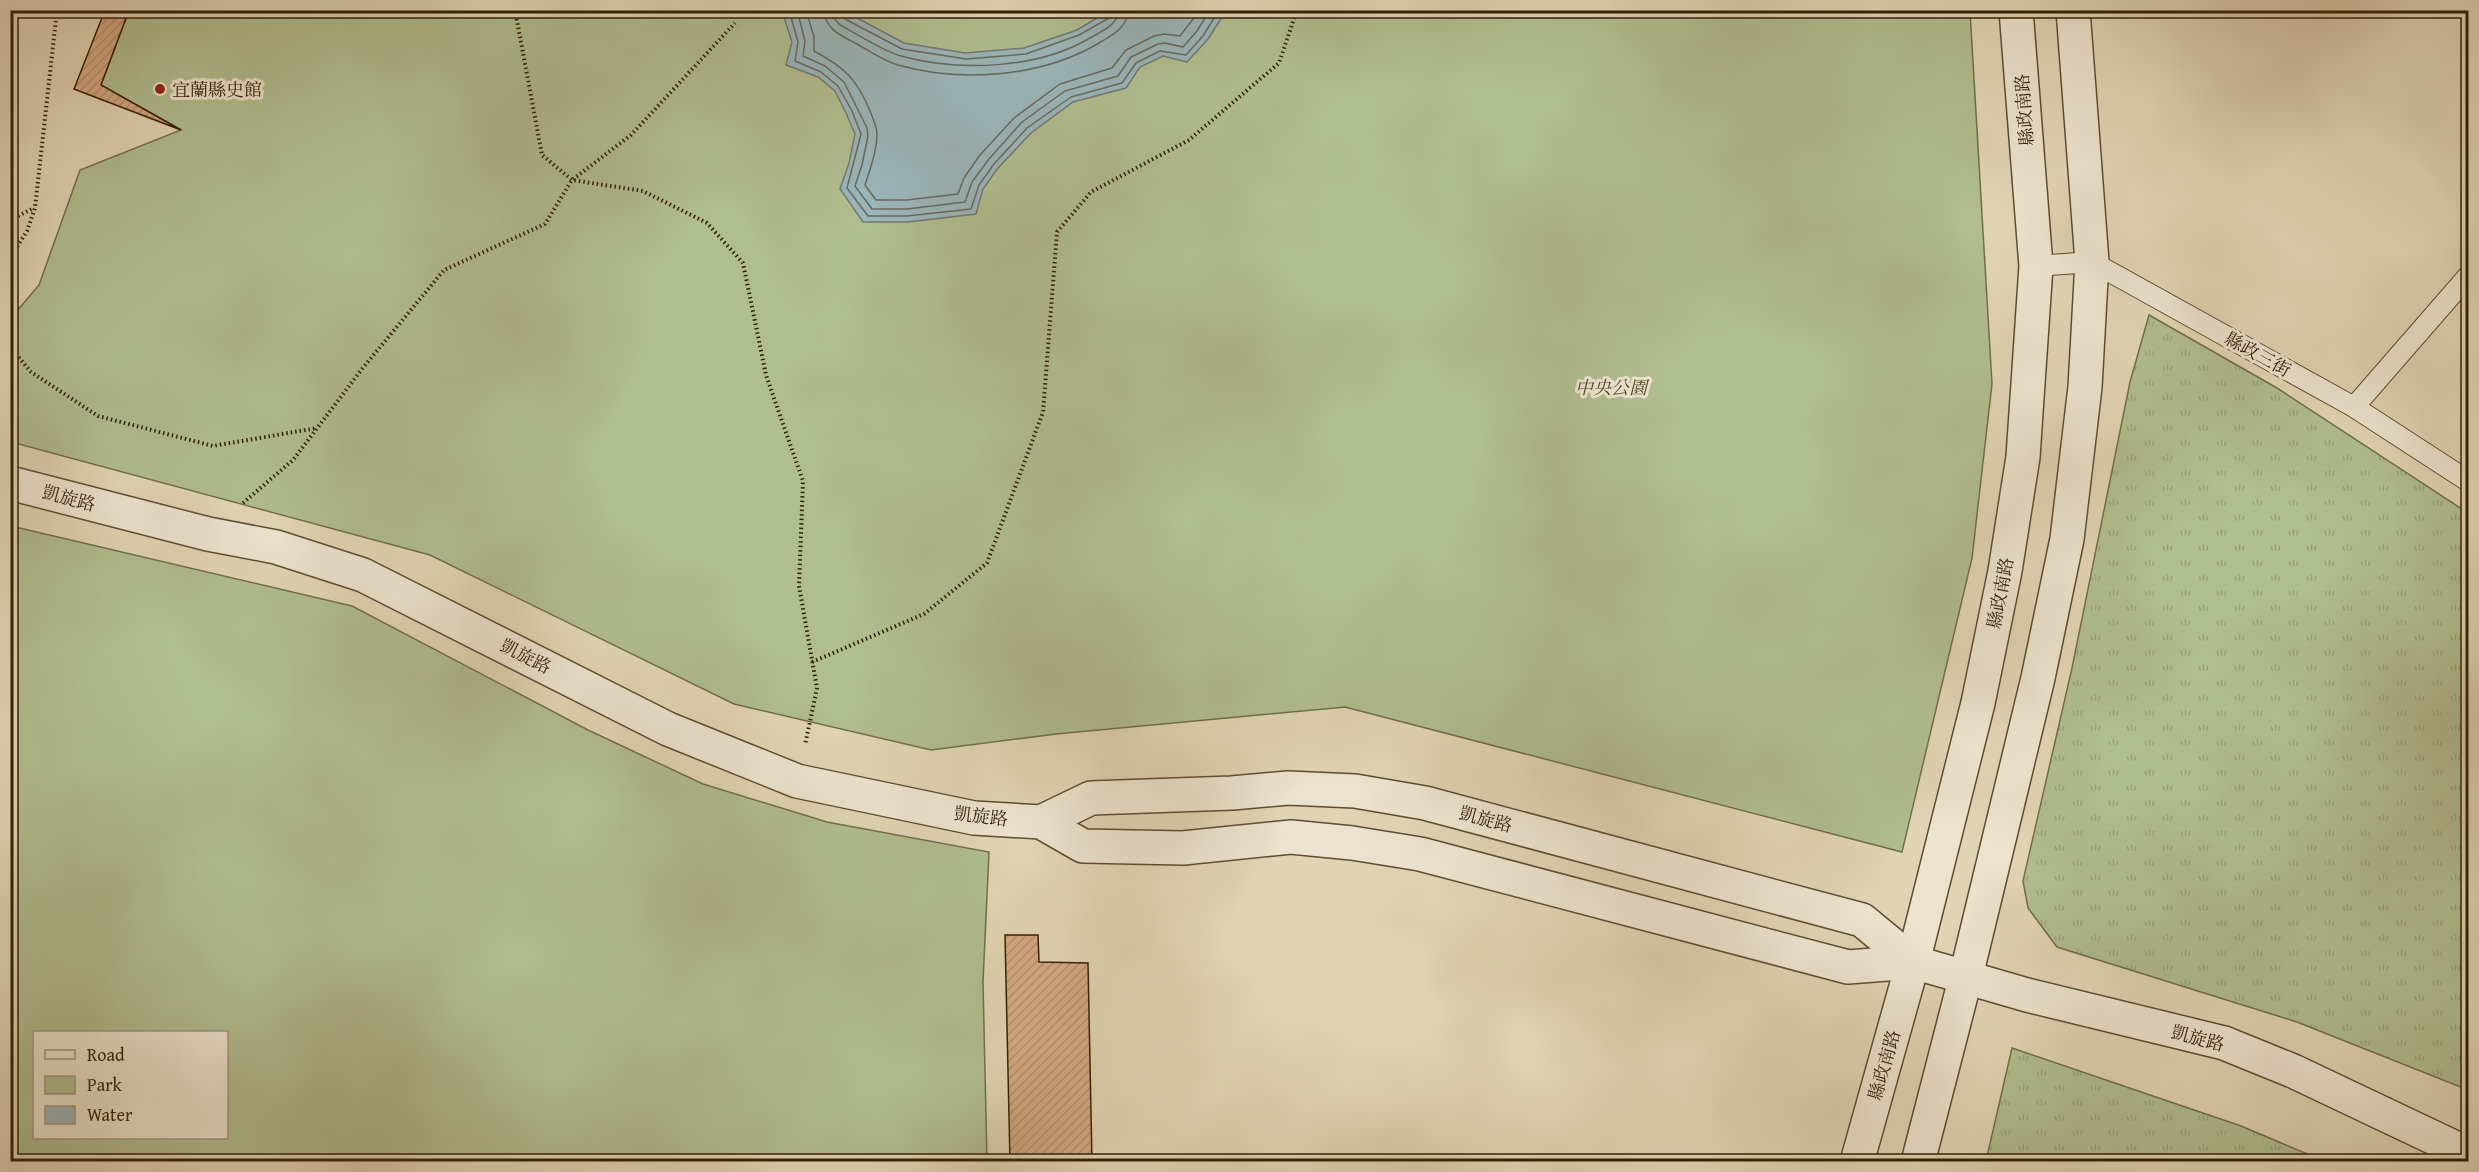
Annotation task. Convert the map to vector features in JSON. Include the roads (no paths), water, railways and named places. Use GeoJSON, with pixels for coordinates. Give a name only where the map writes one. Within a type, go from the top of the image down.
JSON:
{"type":"FeatureCollection","features":[{"type":"Feature","properties":{"kind":"street","name":"縣政南路"},"geometry":{"type":"LineString","coordinates":[[1857,1161],[1912,962],[1978,704],[2005,571],[2023,457],[2036,267],[2016,10]]}},
{"type":"Feature","properties":{"kind":"street"},"geometry":{"type":"LineString","coordinates":[[1917,1161],[1966,976],[2038,678],[2067,539],[2085,387],[2092,262],[2073,10]]}},
{"type":"Feature","properties":{"kind":"street","name":"凱旋路"},"geometry":{"type":"LineString","coordinates":[[10,483],[208,534],[276,547],[363,575],[668,729],[797,781],[974,818],[1041,822],[1083,846],[1183,848],[1291,837],[1352,843],[1431,857],[1848,967],[1912,962],[1966,976],[2026,996],[2224,1043],[2293,1071],[2469,1154]]}},
{"type":"Feature","properties":{"kind":"street","name":"凱旋路"},"geometry":{"type":"LineString","coordinates":[[1041,822],[1091,798],[1232,793],[1288,788],[1355,791],[1425,802],[1862,920],[1912,962]]}},
{"type":"Feature","properties":{"kind":"lane"},"geometry":{"type":"LineString","coordinates":[[2036,267],[2092,262]]}},
{"type":"Feature","properties":{"kind":"lane","name":"縣政三街"},"geometry":{"type":"LineString","coordinates":[[2092,262],[2354,406],[2469,481]]}},
{"type":"Feature","properties":{"kind":"lane"},"geometry":{"type":"LineString","coordinates":[[2354,406],[2469,276]]}},
{"type":"Feature","properties":{"kind":"water"},"geometry":{"type":"Polygon","coordinates":[[[782,11],[844,11],[904,43],[965,53],[1024,48],[1077,30],[1109,11],[1226,11],[1208,39],[1187,62],[1163,56],[1140,67],[1126,88],[1073,102],[1031,133],[998,168],[983,189],[976,214],[908,222],[863,222],[840,189],[849,163],[855,134],[835,91],[818,77],[786,65],[792,42],[782,11]]]}},
{"type":"Feature","properties":{"kind":"place","name":"宜蘭縣史館"},"geometry":{"type":"Point","coordinates":[160,89]}},
{"type":"Feature","properties":{"kind":"park label","name":"中央公園"},"geometry":{"type":"Point","coordinates":[1611,387]}}]}
